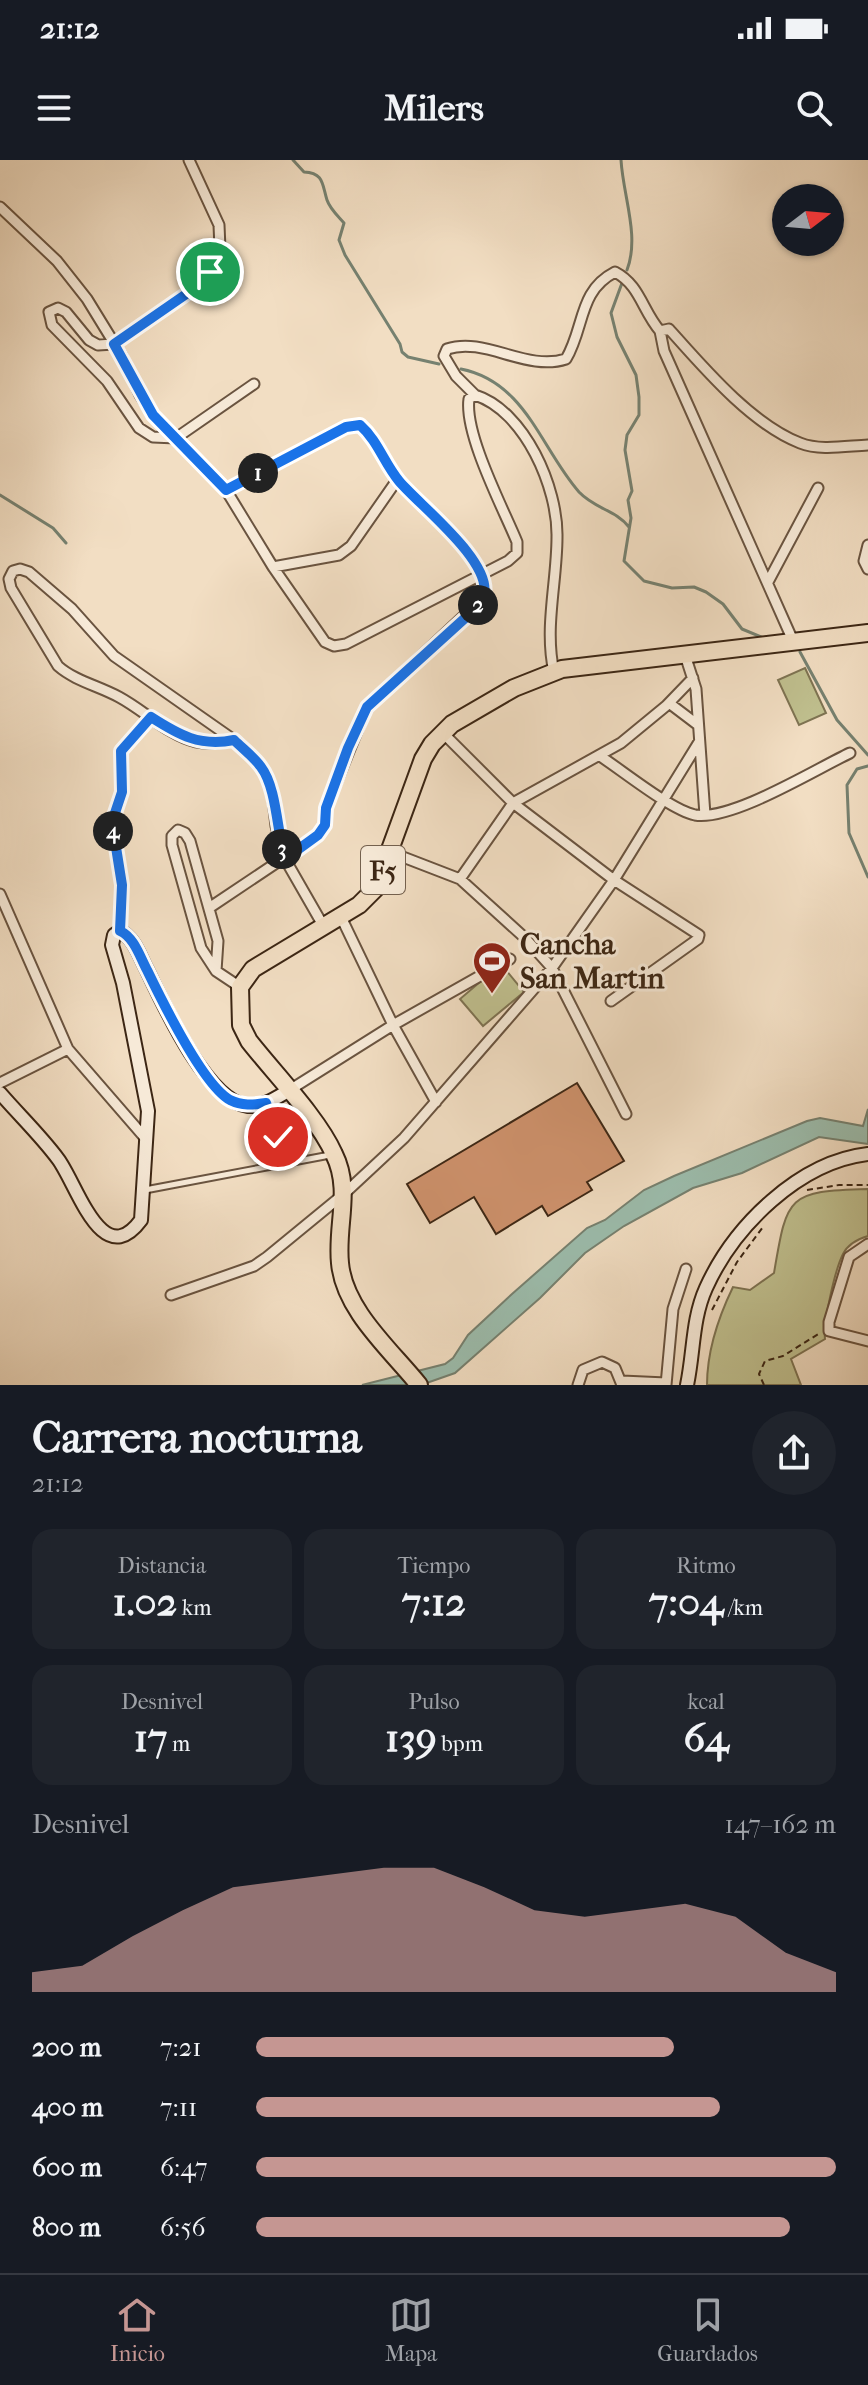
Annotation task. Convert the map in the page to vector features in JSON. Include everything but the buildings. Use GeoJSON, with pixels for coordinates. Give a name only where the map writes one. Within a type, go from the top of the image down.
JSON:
{"type":"FeatureCollection","features":[{"type":"Feature","properties":{"kind":"highway","name":"F5"},"geometry":{"type":"LineString","coordinates":[[240,987],[253,969],[341,917],[376,888],[423,759],[443,733],[514,688],[554,672],[594,664],[794,644],[868,633]]}},
{"type":"Feature","properties":{"kind":"highway"},"geometry":{"type":"LineString","coordinates":[[240,987],[241,1025],[249,1041],[335,1154],[345,1193],[340,1262],[343,1282],[352,1302],[418,1383]]}},
{"type":"Feature","properties":{"kind":"street"},"geometry":{"type":"LineString","coordinates":[[189,160],[219,225],[220,249],[210,272],[195,288],[114,344],[98,345],[89,340],[66,312],[58,308],[49,312],[52,325],[107,381],[139,428],[153,437],[176,438],[254,384]]}},
{"type":"Feature","properties":{"kind":"street"},"geometry":{"type":"LineString","coordinates":[[0,207],[57,261],[87,299],[153,415],[226,490],[248,520],[273,567],[325,642],[334,646],[346,644],[508,561],[517,553],[517,542],[481,455],[468,409],[469,399],[475,395]]}},
{"type":"Feature","properties":{"kind":"street"},"geometry":{"type":"LineString","coordinates":[[554,672],[549,649],[556,513],[527,437],[488,399],[475,395],[456,376],[444,356],[447,349],[456,346],[477,347],[520,359],[555,363],[566,359],[590,293],[599,280],[615,272],[630,280],[645,313],[660,331],[664,351],[794,644]]}},
{"type":"Feature","properties":{"kind":"street"},"geometry":{"type":"LineString","coordinates":[[660,331],[669,329],[687,351],[744,405],[779,432],[801,444],[828,447],[868,445]]}},
{"type":"Feature","properties":{"kind":"street"},"geometry":{"type":"LineString","coordinates":[[209,908],[318,835],[325,825],[326,808],[348,748],[367,707],[474,610],[484,597],[485,583],[454,536],[397,480],[373,436],[360,425],[346,427],[226,490]]}},
{"type":"Feature","properties":{"kind":"street"},"geometry":{"type":"LineString","coordinates":[[273,567],[339,555],[351,546],[397,480]]}},
{"type":"Feature","properties":{"kind":"street"},"geometry":{"type":"LineString","coordinates":[[768,582],[818,488]]}},
{"type":"Feature","properties":{"kind":"street"},"geometry":{"type":"LineString","coordinates":[[868,545],[864,561],[868,569]]}},
{"type":"Feature","properties":{"kind":"street"},"geometry":{"type":"LineString","coordinates":[[234,740],[214,744],[178,735],[102,688],[67,673],[58,666],[11,588],[9,579],[13,571],[20,569],[29,572],[72,609],[114,656],[234,740],[263,769],[272,791],[276,826],[285,859],[324,927]]}},
{"type":"Feature","properties":{"kind":"street"},"geometry":{"type":"LineString","coordinates":[[685,655],[696,689],[705,815]]}},
{"type":"Feature","properties":{"kind":"street"},"geometry":{"type":"LineString","coordinates":[[460,879],[513,803],[600,756],[669,703],[693,678]]}},
{"type":"Feature","properties":{"kind":"street"},"geometry":{"type":"LineString","coordinates":[[669,703],[698,725]]}},
{"type":"Feature","properties":{"kind":"street"},"geometry":{"type":"LineString","coordinates":[[120,931],[122,885],[112,822],[122,792],[121,751],[151,717]]}},
{"type":"Feature","properties":{"kind":"street"},"geometry":{"type":"LineString","coordinates":[[443,733],[513,803],[614,880],[699,935],[698,939],[611,1001]]}},
{"type":"Feature","properties":{"kind":"street"},"geometry":{"type":"LineString","coordinates":[[171,1295],[254,1266],[345,1193],[436,1102],[552,968],[614,880],[699,742]]}},
{"type":"Feature","properties":{"kind":"street"},"geometry":{"type":"LineString","coordinates":[[600,756],[693,815],[705,815],[747,806],[850,753]]}},
{"type":"Feature","properties":{"kind":"street"},"geometry":{"type":"LineString","coordinates":[[216,971],[218,941],[190,841],[185,833],[178,830],[172,836],[172,845],[201,948],[216,971],[240,987]]}},
{"type":"Feature","properties":{"kind":"street"},"geometry":{"type":"LineString","coordinates":[[390,852],[460,879],[525,938],[552,968],[626,1114]]}},
{"type":"Feature","properties":{"kind":"street"},"geometry":{"type":"LineString","coordinates":[[0,895],[68,1049],[146,1139]]}},
{"type":"Feature","properties":{"kind":"street"},"geometry":{"type":"LineString","coordinates":[[341,917],[393,1025],[436,1102]]}},
{"type":"Feature","properties":{"kind":"street"},"geometry":{"type":"LineString","coordinates":[[120,931],[132,940],[171,1016],[212,1083],[229,1099],[249,1106],[266,1103],[288,1091],[393,1025],[510,959]]}},
{"type":"Feature","properties":{"kind":"street"},"geometry":{"type":"LineString","coordinates":[[0,1093],[57,1157],[71,1178],[84,1209],[101,1230],[119,1237],[131,1234],[141,1220],[148,1111],[123,983],[112,945],[114,935],[120,931]]}},
{"type":"Feature","properties":{"kind":"street"},"geometry":{"type":"LineString","coordinates":[[0,1083],[68,1049]]}},
{"type":"Feature","properties":{"kind":"street"},"geometry":{"type":"LineString","coordinates":[[687,1385],[693,1331],[706,1288],[727,1252],[759,1212],[800,1181],[833,1161],[868,1154]]}},
{"type":"Feature","properties":{"kind":"street"},"geometry":{"type":"LineString","coordinates":[[868,1244],[849,1257],[829,1322],[829,1331],[868,1341]]}},
{"type":"Feature","properties":{"kind":"street"},"geometry":{"type":"LineString","coordinates":[[578,1385],[583,1370],[595,1362],[609,1363],[622,1383],[666,1384],[673,1309],[686,1269]]}},
{"type":"Feature","properties":{"kind":"lane"},"geometry":{"type":"LineString","coordinates":[[266,1103],[278,1137]]}},
{"type":"Feature","properties":{"kind":"lane"},"geometry":{"type":"LineString","coordinates":[[145,1190],[335,1154]]}},
{"type":"Feature","properties":{"kind":"path"},"geometry":{"type":"LineString","coordinates":[[803,1191],[839,1185],[868,1185]]}},
{"type":"Feature","properties":{"kind":"path"},"geometry":{"type":"LineString","coordinates":[[707,1318],[737,1262],[765,1224]]}},
{"type":"Feature","properties":{"kind":"path"},"geometry":{"type":"LineString","coordinates":[[764,1385],[759,1374],[765,1361],[783,1356],[829,1331]]}},
{"type":"Feature","properties":{"kind":"green space"},"geometry":{"type":"Polygon","coordinates":[[[805,668],[826,713],[799,725],[778,680],[805,668]]]}},
{"type":"Feature","properties":{"kind":"green space","name":"Cancha San Martin"},"geometry":{"type":"Polygon","coordinates":[[[501,964],[524,992],[483,1026],[460,999],[501,964]]]}},
{"type":"Feature","properties":{"kind":"green space"},"geometry":{"type":"Polygon","coordinates":[[[868,1189],[868,1236],[845,1250],[833,1283],[825,1339],[791,1359],[801,1385],[707,1385],[714,1334],[733,1287],[750,1290],[774,1273],[783,1228],[788,1213],[796,1203],[821,1192],[868,1189]]]}},
{"type":"Feature","properties":{"kind":"shaded area"},"geometry":{"type":"Polygon","coordinates":[[[868,1109],[868,1144],[819,1137],[742,1173],[693,1188],[624,1226],[585,1253],[540,1298],[455,1373],[421,1385],[362,1385],[445,1364],[453,1358],[468,1335],[587,1228],[605,1220],[644,1190],[807,1121],[820,1118],[863,1126],[868,1109]]]}},
{"type":"Feature","properties":{"kind":"waterway"},"geometry":{"type":"LineString","coordinates":[[293,160],[304,172],[321,180],[328,203],[344,223],[339,240],[345,255],[402,352],[408,357],[439,364]]}},
{"type":"Feature","properties":{"kind":"waterway"},"geometry":{"type":"LineString","coordinates":[[621,160],[632,244],[627,270]]}},
{"type":"Feature","properties":{"kind":"waterway"},"geometry":{"type":"LineString","coordinates":[[622,283],[611,313],[617,337],[636,375],[639,397],[639,415],[627,435],[625,450],[632,491],[628,500],[631,518],[624,561],[644,581],[672,588],[694,587],[706,592],[723,604],[742,629],[764,638]]}},
{"type":"Feature","properties":{"kind":"waterway"},"geometry":{"type":"LineString","coordinates":[[461,369],[483,376],[517,402],[579,492],[629,527]]}},
{"type":"Feature","properties":{"kind":"waterway"},"geometry":{"type":"LineString","coordinates":[[0,495],[53,528],[66,543]]}},
{"type":"Feature","properties":{"kind":"waterway"},"geometry":{"type":"LineString","coordinates":[[800,652],[837,720],[868,755]]}},
{"type":"Feature","properties":{"kind":"waterway"},"geometry":{"type":"LineString","coordinates":[[868,766],[857,769],[847,785],[849,833],[868,877]]}},
{"type":"Feature","properties":{"kind":"place","name":"Cancha San Martin"},"geometry":{"type":"Point","coordinates":[492,995]}},
{"type":"Feature","properties":{"kind":"route"},"geometry":{"type":"LineString","coordinates":[[210,272],[195,288],[114,344],[153,415],[226,490],[346,427],[360,425],[373,436],[397,480],[454,536],[485,583],[484,597],[474,610],[367,707],[326,808],[325,825],[318,835],[285,859],[276,826],[272,791],[263,769],[234,740],[214,744],[197,742],[178,735],[151,717],[121,751],[122,792],[112,822],[122,885],[120,931],[132,940],[171,1016],[212,1083],[229,1099],[249,1106],[266,1103],[278,1137]]}}]}
